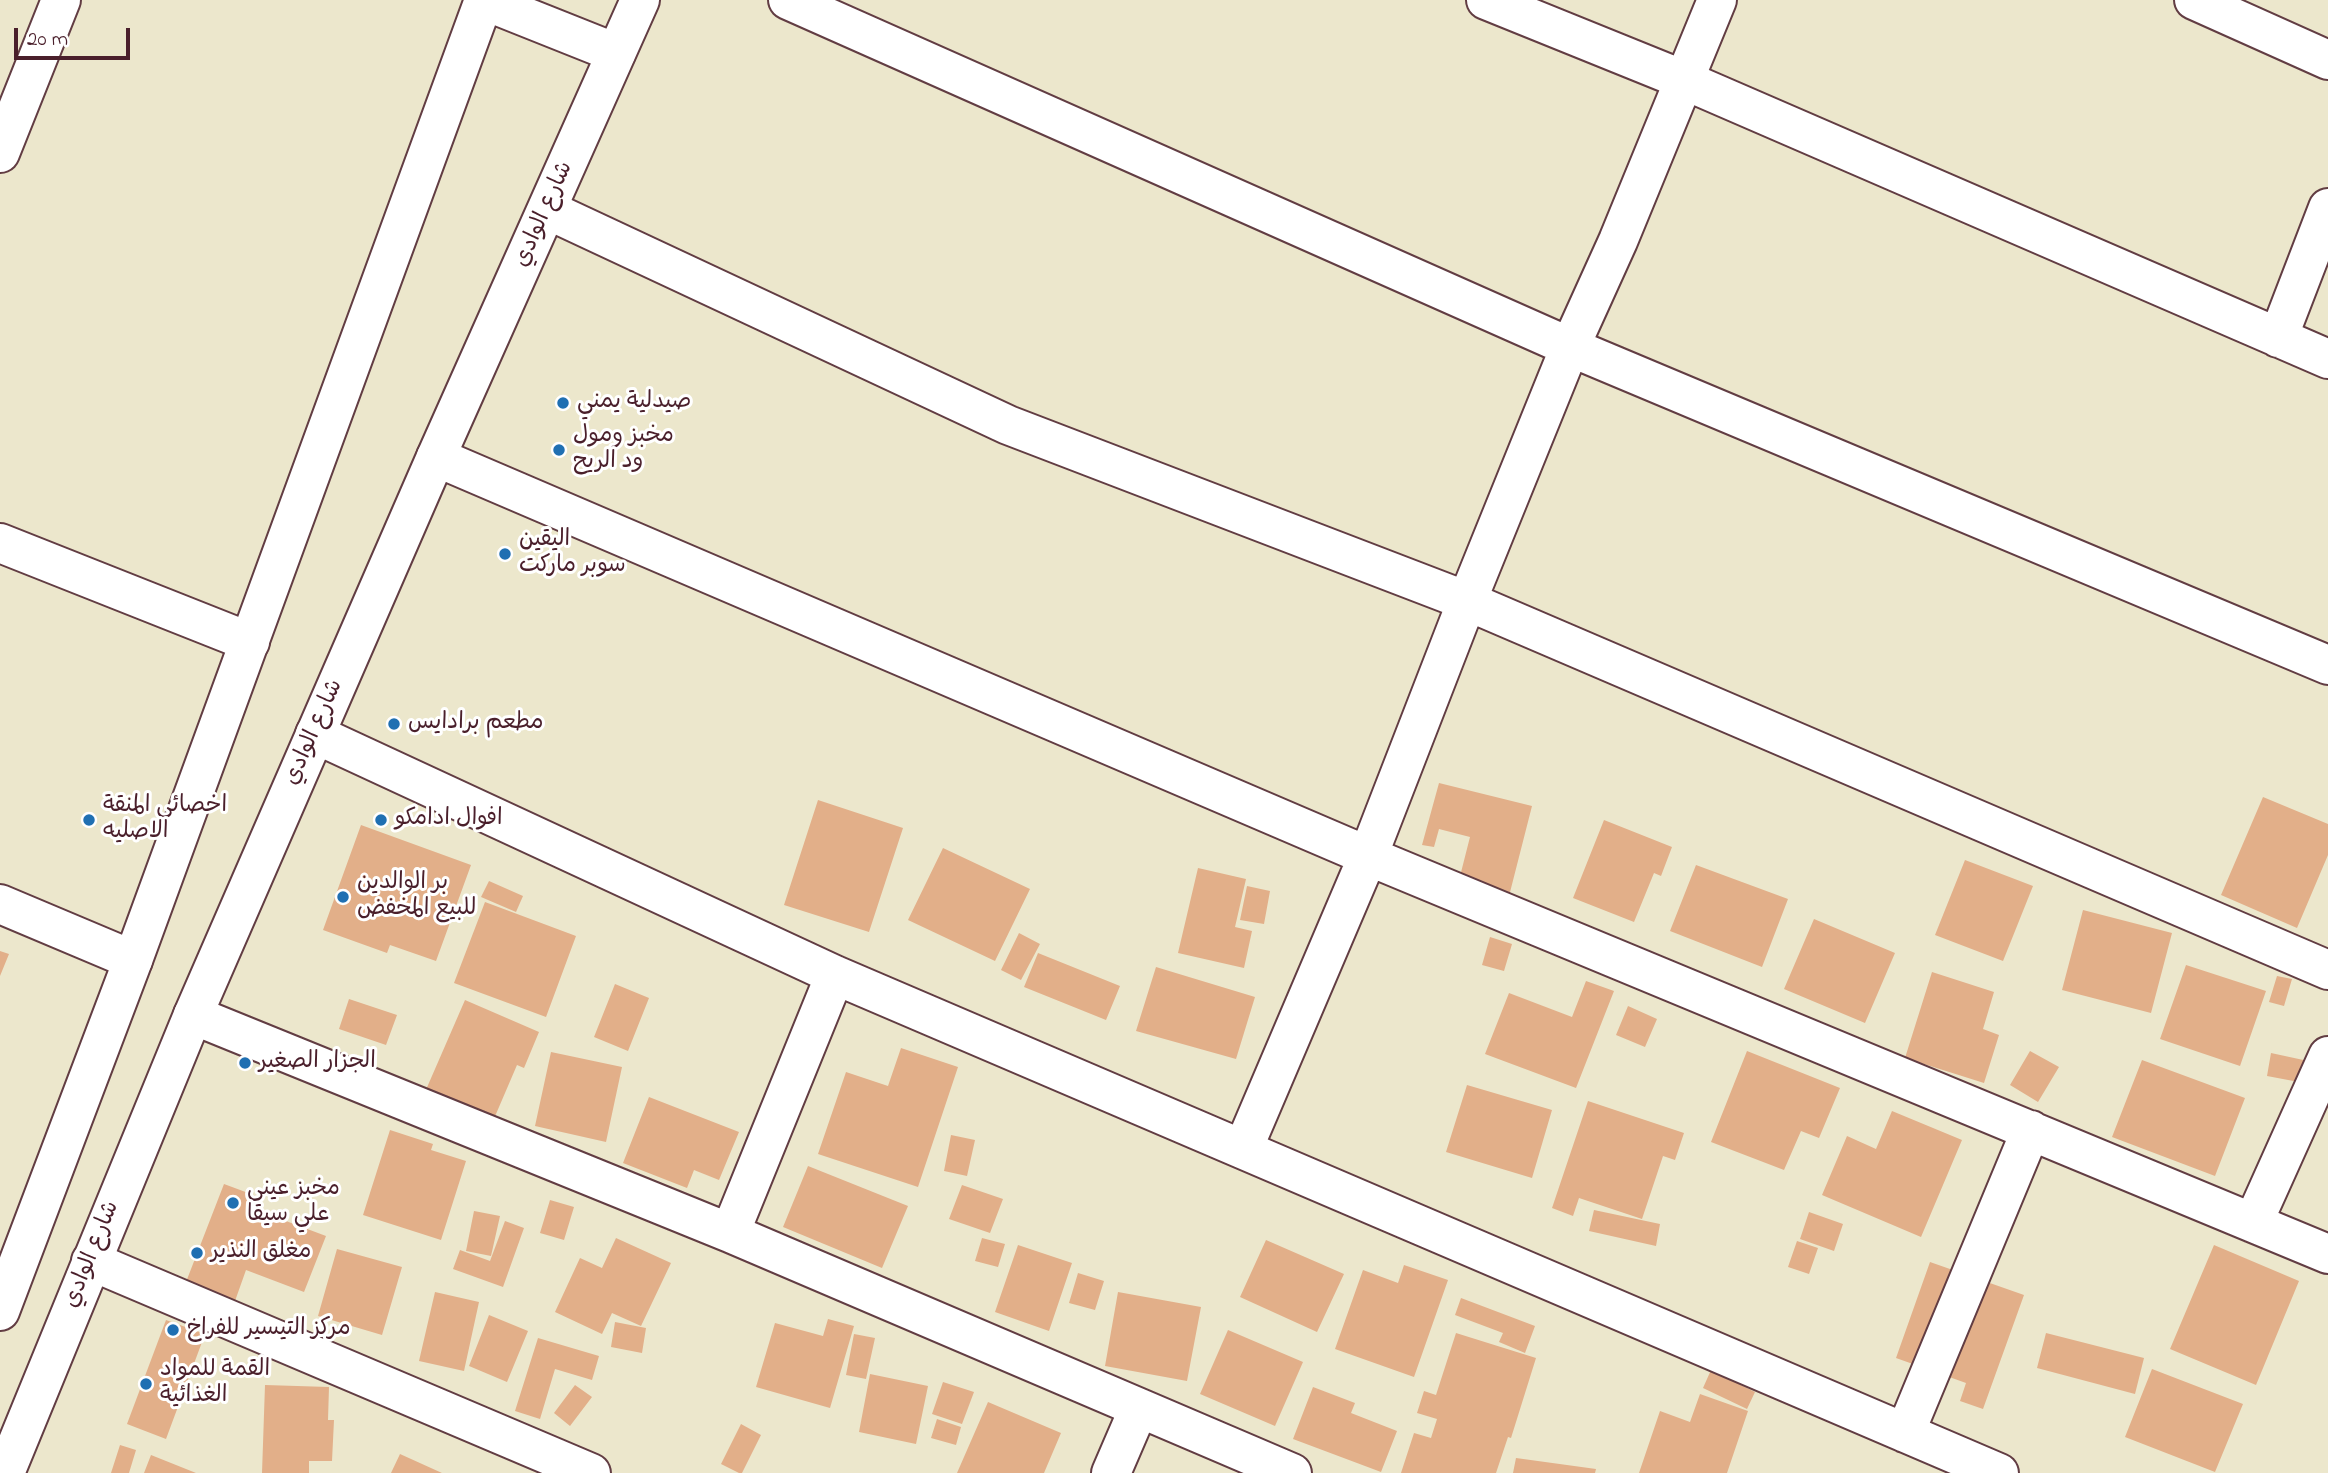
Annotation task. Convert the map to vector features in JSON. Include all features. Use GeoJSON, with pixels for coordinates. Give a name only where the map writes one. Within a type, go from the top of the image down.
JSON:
{"type":"FeatureCollection","features":[{"type":"Feature","properties":{"kind":"street"},"geometry":{"type":"LineString","coordinates":[[0,153],[61,0]]}},
{"type":"Feature","properties":{"kind":"street"},"geometry":{"type":"LineString","coordinates":[[0,1311],[133,960],[484,0],[617,52]]}},
{"type":"Feature","properties":{"kind":"street","name":"شارع الوادي"},"geometry":{"type":"LineString","coordinates":[[5,1473],[193,1015],[436,457],[640,0]]}},
{"type":"Feature","properties":{"kind":"street"},"geometry":{"type":"LineString","coordinates":[[788,0],[1570,347],[2328,665]]}},
{"type":"Feature","properties":{"kind":"street"},"geometry":{"type":"LineString","coordinates":[[1486,0],[1684,80],[2328,359]]}},
{"type":"Feature","properties":{"kind":"street"},"geometry":{"type":"LineString","coordinates":[[1243,1149],[1368,856],[1466,601],[1717,0]]}},
{"type":"Feature","properties":{"kind":"street"},"geometry":{"type":"LineString","coordinates":[[2194,0],[2328,60]]}},
{"type":"Feature","properties":{"kind":"street"},"geometry":{"type":"LineString","coordinates":[[2277,338],[2328,208]]}},
{"type":"Feature","properties":{"kind":"street"},"geometry":{"type":"LineString","coordinates":[[548,210],[1008,425],[1466,601],[2328,970]]}},
{"type":"Feature","properties":{"kind":"street"},"geometry":{"type":"LineString","coordinates":[[436,457],[1368,856],[2328,1254]]}},
{"type":"Feature","properties":{"kind":"street"},"geometry":{"type":"LineString","coordinates":[[0,543],[250,642]]}},
{"type":"Feature","properties":{"kind":"street"},"geometry":{"type":"LineString","coordinates":[[315,734],[835,975],[1999,1473]]}},
{"type":"Feature","properties":{"kind":"street"},"geometry":{"type":"LineString","coordinates":[[0,904],[133,960]]}},
{"type":"Feature","properties":{"kind":"street"},"geometry":{"type":"LineString","coordinates":[[730,1233],[835,975]]}},
{"type":"Feature","properties":{"kind":"street"},"geometry":{"type":"LineString","coordinates":[[193,1015],[730,1233],[1292,1473]]}},
{"type":"Feature","properties":{"kind":"street"},"geometry":{"type":"LineString","coordinates":[[2253,1223],[2328,1056]]}},
{"type":"Feature","properties":{"kind":"street"},"geometry":{"type":"LineString","coordinates":[[1905,1433],[2031,1130]]}},
{"type":"Feature","properties":{"kind":"street"},"geometry":{"type":"LineString","coordinates":[[90,1261],[591,1473]]}},
{"type":"Feature","properties":{"kind":"street"},"geometry":{"type":"LineString","coordinates":[[1111,1473],[1139,1408]]}},
{"type":"Feature","properties":{"kind":"building"},"geometry":{"type":"Polygon","coordinates":[[[1439,783],[1532,806],[1507,904],[1456,892],[1470,837],[1439,829],[1434,847],[1422,845],[1439,783]]]}},
{"type":"Feature","properties":{"kind":"building"},"geometry":{"type":"Polygon","coordinates":[[[2263,797],[2328,824],[2328,855],[2297,928],[2221,895],[2263,797]]]}},
{"type":"Feature","properties":{"kind":"building"},"geometry":{"type":"Polygon","coordinates":[[[818,800],[903,828],[869,932],[784,905],[818,800]]]}},
{"type":"Feature","properties":{"kind":"building"},"geometry":{"type":"Polygon","coordinates":[[[1604,820],[1672,847],[1661,876],[1654,873],[1634,922],[1573,898],[1604,820]]]}},
{"type":"Feature","properties":{"kind":"building"},"geometry":{"type":"Polygon","coordinates":[[[361,825],[471,865],[436,961],[390,945],[387,953],[323,930],[361,825]]]}},
{"type":"Feature","properties":{"kind":"building"},"geometry":{"type":"Polygon","coordinates":[[[943,848],[1030,889],[995,961],[908,920],[943,848]]]}},
{"type":"Feature","properties":{"kind":"building"},"geometry":{"type":"Polygon","coordinates":[[[1965,860],[2033,886],[2003,961],[1935,935],[1965,860]]]}},
{"type":"Feature","properties":{"kind":"building"},"geometry":{"type":"Polygon","coordinates":[[[1696,865],[1788,899],[1762,967],[1670,931],[1696,865]]]}},
{"type":"Feature","properties":{"kind":"building"},"geometry":{"type":"Polygon","coordinates":[[[1198,868],[1246,879],[1235,927],[1252,931],[1244,968],[1178,953],[1198,868]]]}},
{"type":"Feature","properties":{"kind":"building"},"geometry":{"type":"Polygon","coordinates":[[[489,881],[523,896],[516,912],[481,897],[489,881]]]}},
{"type":"Feature","properties":{"kind":"building"},"geometry":{"type":"Polygon","coordinates":[[[1247,886],[1270,891],[1264,924],[1240,920],[1247,886]]]}},
{"type":"Feature","properties":{"kind":"building"},"geometry":{"type":"Polygon","coordinates":[[[485,902],[576,936],[546,1017],[454,983],[485,902]]]}},
{"type":"Feature","properties":{"kind":"building"},"geometry":{"type":"Polygon","coordinates":[[[2083,910],[2172,933],[2151,1013],[2062,990],[2083,910]]]}},
{"type":"Feature","properties":{"kind":"building"},"geometry":{"type":"Polygon","coordinates":[[[1814,919],[1895,953],[1865,1023],[1784,989],[1814,919]]]}},
{"type":"Feature","properties":{"kind":"building"},"geometry":{"type":"Polygon","coordinates":[[[1019,933],[1040,944],[1021,980],[1001,970],[1019,933]]]}},
{"type":"Feature","properties":{"kind":"building"},"geometry":{"type":"Polygon","coordinates":[[[1490,937],[1512,944],[1504,971],[1482,965],[1490,937]]]}},
{"type":"Feature","properties":{"kind":"building"},"geometry":{"type":"Polygon","coordinates":[[[0,951],[9,954],[0,976],[0,951]]]}},
{"type":"Feature","properties":{"kind":"building"},"geometry":{"type":"Polygon","coordinates":[[[1038,953],[1120,986],[1106,1020],[1024,987],[1038,953]]]}},
{"type":"Feature","properties":{"kind":"building"},"geometry":{"type":"Polygon","coordinates":[[[2186,965],[2266,991],[2240,1066],[2160,1039],[2186,965]]]}},
{"type":"Feature","properties":{"kind":"building"},"geometry":{"type":"Polygon","coordinates":[[[1156,967],[1255,997],[1236,1059],[1136,1031],[1156,967]]]}},
{"type":"Feature","properties":{"kind":"building"},"geometry":{"type":"Polygon","coordinates":[[[1932,972],[1994,992],[1983,1029],[1999,1035],[1984,1083],[1905,1058],[1932,972]]]}},
{"type":"Feature","properties":{"kind":"building"},"geometry":{"type":"Polygon","coordinates":[[[2277,976],[2292,979],[2284,1006],[2269,1002],[2277,976]]]}},
{"type":"Feature","properties":{"kind":"building"},"geometry":{"type":"Polygon","coordinates":[[[1586,981],[1614,991],[1576,1088],[1485,1054],[1509,993],[1572,1017],[1586,981]]]}},
{"type":"Feature","properties":{"kind":"building"},"geometry":{"type":"Polygon","coordinates":[[[615,984],[649,998],[628,1051],[594,1037],[615,984]]]}},
{"type":"Feature","properties":{"kind":"building"},"geometry":{"type":"Polygon","coordinates":[[[349,999],[397,1015],[386,1045],[339,1029],[349,999]]]}},
{"type":"Feature","properties":{"kind":"building"},"geometry":{"type":"Polygon","coordinates":[[[465,1000],[539,1032],[524,1068],[517,1065],[493,1121],[425,1092],[465,1000]]]}},
{"type":"Feature","properties":{"kind":"building"},"geometry":{"type":"Polygon","coordinates":[[[1628,1006],[1657,1019],[1645,1047],[1616,1035],[1628,1006]]]}},
{"type":"Feature","properties":{"kind":"building"},"geometry":{"type":"Polygon","coordinates":[[[901,1048],[958,1067],[918,1187],[818,1154],[846,1072],[888,1086],[901,1048]]]}},
{"type":"Feature","properties":{"kind":"building"},"geometry":{"type":"Polygon","coordinates":[[[1747,1051],[1840,1088],[1819,1138],[1801,1131],[1784,1170],[1711,1142],[1747,1051]]]}},
{"type":"Feature","properties":{"kind":"building"},"geometry":{"type":"Polygon","coordinates":[[[2030,1051],[2059,1067],[2038,1102],[2010,1085],[2030,1051]]]}},
{"type":"Feature","properties":{"kind":"building"},"geometry":{"type":"Polygon","coordinates":[[[551,1052],[622,1067],[606,1142],[535,1126],[551,1052]]]}},
{"type":"Feature","properties":{"kind":"building"},"geometry":{"type":"Polygon","coordinates":[[[2271,1053],[2308,1061],[2304,1083],[2267,1076],[2271,1053]]]}},
{"type":"Feature","properties":{"kind":"building"},"geometry":{"type":"Polygon","coordinates":[[[2142,1060],[2245,1098],[2215,1176],[2112,1137],[2142,1060]]]}},
{"type":"Feature","properties":{"kind":"building"},"geometry":{"type":"Polygon","coordinates":[[[1467,1085],[1552,1110],[1532,1178],[1446,1152],[1467,1085]]]}},
{"type":"Feature","properties":{"kind":"building"},"geometry":{"type":"Polygon","coordinates":[[[649,1097],[739,1132],[719,1180],[694,1170],[687,1188],[623,1163],[649,1097]]]}},
{"type":"Feature","properties":{"kind":"building"},"geometry":{"type":"Polygon","coordinates":[[[1588,1101],[1684,1133],[1675,1160],[1663,1156],[1642,1219],[1579,1198],[1573,1216],[1552,1208],[1588,1101]]]}},
{"type":"Feature","properties":{"kind":"building"},"geometry":{"type":"Polygon","coordinates":[[[1892,1111],[1962,1140],[1921,1237],[1822,1195],[1847,1136],[1876,1149],[1892,1111]]]}},
{"type":"Feature","properties":{"kind":"building"},"geometry":{"type":"Polygon","coordinates":[[[390,1130],[433,1144],[431,1150],[466,1161],[441,1240],[363,1215],[390,1130]]]}},
{"type":"Feature","properties":{"kind":"building"},"geometry":{"type":"Polygon","coordinates":[[[951,1135],[975,1140],[967,1176],[944,1171],[951,1135]]]}},
{"type":"Feature","properties":{"kind":"building"},"geometry":{"type":"Polygon","coordinates":[[[808,1166],[908,1206],[882,1268],[783,1227],[808,1166]]]}},
{"type":"Feature","properties":{"kind":"building"},"geometry":{"type":"Polygon","coordinates":[[[224,1184],[259,1197],[254,1209],[326,1236],[304,1292],[246,1270],[235,1301],[186,1282],[224,1184]]]}},
{"type":"Feature","properties":{"kind":"building"},"geometry":{"type":"Polygon","coordinates":[[[962,1185],[1003,1199],[990,1233],[949,1219],[962,1185]]]}},
{"type":"Feature","properties":{"kind":"building"},"geometry":{"type":"Polygon","coordinates":[[[550,1200],[574,1207],[564,1240],[540,1233],[550,1200]]]}},
{"type":"Feature","properties":{"kind":"building"},"geometry":{"type":"Polygon","coordinates":[[[1594,1210],[1660,1224],[1656,1246],[1589,1231],[1594,1210]]]}},
{"type":"Feature","properties":{"kind":"building"},"geometry":{"type":"Polygon","coordinates":[[[474,1211],[500,1216],[491,1256],[466,1251],[474,1211]]]}},
{"type":"Feature","properties":{"kind":"building"},"geometry":{"type":"Polygon","coordinates":[[[1809,1212],[1843,1224],[1834,1251],[1800,1239],[1809,1212]]]}},
{"type":"Feature","properties":{"kind":"building"},"geometry":{"type":"Polygon","coordinates":[[[505,1221],[524,1228],[503,1287],[453,1269],[460,1250],[490,1261],[505,1221]]]}},
{"type":"Feature","properties":{"kind":"building"},"geometry":{"type":"Polygon","coordinates":[[[616,1238],[671,1263],[641,1326],[612,1313],[602,1334],[555,1312],[580,1258],[602,1268],[616,1238]]]}},
{"type":"Feature","properties":{"kind":"building"},"geometry":{"type":"Polygon","coordinates":[[[982,1238],[1005,1244],[998,1267],[975,1261],[982,1238]]]}},
{"type":"Feature","properties":{"kind":"building"},"geometry":{"type":"Polygon","coordinates":[[[1266,1240],[1344,1274],[1317,1332],[1240,1297],[1266,1240]]]}},
{"type":"Feature","properties":{"kind":"building"},"geometry":{"type":"Polygon","coordinates":[[[1797,1241],[1818,1248],[1809,1274],[1788,1267],[1797,1241]]]}},
{"type":"Feature","properties":{"kind":"building"},"geometry":{"type":"Polygon","coordinates":[[[1018,1245],[1072,1263],[1049,1331],[995,1312],[1018,1245]]]}},
{"type":"Feature","properties":{"kind":"building"},"geometry":{"type":"Polygon","coordinates":[[[2214,1245],[2299,1281],[2256,1385],[2170,1349],[2214,1245]]]}},
{"type":"Feature","properties":{"kind":"building"},"geometry":{"type":"Polygon","coordinates":[[[337,1249],[402,1267],[382,1335],[318,1316],[337,1249]]]}},
{"type":"Feature","properties":{"kind":"building"},"geometry":{"type":"Polygon","coordinates":[[[1930,1262],[2024,1295],[1983,1409],[1960,1401],[1966,1383],[1896,1358],[1930,1262]]]}},
{"type":"Feature","properties":{"kind":"building"},"geometry":{"type":"Polygon","coordinates":[[[1404,1265],[1448,1280],[1414,1377],[1335,1349],[1363,1270],[1398,1283],[1404,1265]]]}},
{"type":"Feature","properties":{"kind":"building"},"geometry":{"type":"Polygon","coordinates":[[[1078,1273],[1104,1281],[1095,1310],[1069,1303],[1078,1273]]]}},
{"type":"Feature","properties":{"kind":"building"},"geometry":{"type":"Polygon","coordinates":[[[435,1292],[479,1302],[464,1371],[419,1361],[435,1292]]]}},
{"type":"Feature","properties":{"kind":"building"},"geometry":{"type":"Polygon","coordinates":[[[1118,1292],[1201,1307],[1187,1381],[1105,1366],[1118,1292]]]}},
{"type":"Feature","properties":{"kind":"building"},"geometry":{"type":"Polygon","coordinates":[[[1461,1298],[1535,1326],[1525,1353],[1499,1342],[1503,1333],[1455,1315],[1461,1298]]]}},
{"type":"Feature","properties":{"kind":"building"},"geometry":{"type":"Polygon","coordinates":[[[489,1315],[528,1331],[507,1382],[469,1366],[489,1315]]]}},
{"type":"Feature","properties":{"kind":"building"},"geometry":{"type":"Polygon","coordinates":[[[828,1319],[854,1326],[830,1408],[756,1387],[775,1323],[823,1336],[828,1319]]]}},
{"type":"Feature","properties":{"kind":"building"},"geometry":{"type":"Polygon","coordinates":[[[166,1320],[205,1334],[166,1439],[127,1424],[166,1320]]]}},
{"type":"Feature","properties":{"kind":"building"},"geometry":{"type":"Polygon","coordinates":[[[615,1322],[646,1328],[642,1353],[611,1347],[615,1322]]]}},
{"type":"Feature","properties":{"kind":"building"},"geometry":{"type":"Polygon","coordinates":[[[1228,1330],[1303,1362],[1275,1426],[1200,1394],[1228,1330]]]}},
{"type":"Feature","properties":{"kind":"building"},"geometry":{"type":"Polygon","coordinates":[[[1456,1333],[1536,1358],[1511,1438],[1508,1437],[1496,1473],[1401,1473],[1414,1433],[1431,1438],[1437,1419],[1417,1413],[1424,1391],[1436,1395],[1456,1333]]]}},
{"type":"Feature","properties":{"kind":"building"},"geometry":{"type":"Polygon","coordinates":[[[2046,1333],[2144,1358],[2135,1394],[2037,1368],[2046,1333]]]}},
{"type":"Feature","properties":{"kind":"building"},"geometry":{"type":"Polygon","coordinates":[[[854,1334],[875,1338],[866,1379],[846,1375],[854,1334]]]}},
{"type":"Feature","properties":{"kind":"building"},"geometry":{"type":"Polygon","coordinates":[[[538,1338],[599,1356],[592,1380],[555,1369],[540,1419],[515,1411],[538,1338]]]}},
{"type":"Feature","properties":{"kind":"building"},"geometry":{"type":"Polygon","coordinates":[[[2152,1369],[2243,1404],[2215,1472],[2125,1437],[2152,1369]]]}},
{"type":"Feature","properties":{"kind":"building"},"geometry":{"type":"Polygon","coordinates":[[[1711,1370],[1755,1392],[1747,1409],[1703,1388],[1711,1370]]]}},
{"type":"Feature","properties":{"kind":"building"},"geometry":{"type":"Polygon","coordinates":[[[870,1374],[928,1386],[916,1444],[859,1432],[870,1374]]]}},
{"type":"Feature","properties":{"kind":"building"},"geometry":{"type":"Polygon","coordinates":[[[943,1382],[974,1392],[962,1424],[932,1414],[943,1382]]]}},
{"type":"Feature","properties":{"kind":"building"},"geometry":{"type":"Polygon","coordinates":[[[265,1385],[329,1387],[328,1420],[334,1420],[332,1461],[309,1461],[309,1473],[262,1473],[265,1385]]]}},
{"type":"Feature","properties":{"kind":"building"},"geometry":{"type":"Polygon","coordinates":[[[575,1385],[592,1397],[570,1426],[554,1413],[575,1385]]]}},
{"type":"Feature","properties":{"kind":"building"},"geometry":{"type":"Polygon","coordinates":[[[1313,1387],[1355,1403],[1351,1413],[1397,1431],[1381,1472],[1293,1439],[1313,1387]]]}},
{"type":"Feature","properties":{"kind":"building"},"geometry":{"type":"Polygon","coordinates":[[[1700,1394],[1748,1411],[1727,1473],[1639,1473],[1660,1411],[1690,1422],[1700,1394]]]}},
{"type":"Feature","properties":{"kind":"building"},"geometry":{"type":"Polygon","coordinates":[[[988,1402],[1061,1433],[1044,1473],[957,1473],[988,1402]]]}},
{"type":"Feature","properties":{"kind":"building"},"geometry":{"type":"Polygon","coordinates":[[[937,1419],[961,1427],[956,1445],[931,1438],[937,1419]]]}},
{"type":"Feature","properties":{"kind":"building"},"geometry":{"type":"Polygon","coordinates":[[[741,1424],[761,1435],[742,1473],[739,1473],[721,1464],[741,1424]]]}},
{"type":"Feature","properties":{"kind":"building"},"geometry":{"type":"Polygon","coordinates":[[[120,1445],[136,1450],[129,1473],[111,1473],[120,1445]]]}},
{"type":"Feature","properties":{"kind":"building"},"geometry":{"type":"Polygon","coordinates":[[[400,1454],[442,1473],[391,1473],[400,1454]]]}},
{"type":"Feature","properties":{"kind":"building"},"geometry":{"type":"Polygon","coordinates":[[[151,1455],[196,1473],[144,1473],[151,1455]]]}},
{"type":"Feature","properties":{"kind":"building"},"geometry":{"type":"Polygon","coordinates":[[[1516,1458],[1596,1469],[1595,1473],[1513,1473],[1516,1458]]]}},
{"type":"Feature","properties":{"kind":"place","name":"صيدلية يمني"},"geometry":{"type":"Point","coordinates":[563,403]}},
{"type":"Feature","properties":{"kind":"place","name":"مخبز ومول ود الريح"},"geometry":{"type":"Point","coordinates":[559,450]}},
{"type":"Feature","properties":{"kind":"place","name":"اليقين سوبر ماركت"},"geometry":{"type":"Point","coordinates":[505,554]}},
{"type":"Feature","properties":{"kind":"place","name":"مطعم برادايس"},"geometry":{"type":"Point","coordinates":[394,724]}},
{"type":"Feature","properties":{"kind":"place","name":"اخصائي المنقة الاصليه"},"geometry":{"type":"Point","coordinates":[89,820]}},
{"type":"Feature","properties":{"kind":"place","name":"افوال ادامكو"},"geometry":{"type":"Point","coordinates":[381,820]}},
{"type":"Feature","properties":{"kind":"place","name":"بر الوالدين للبيع المخفض"},"geometry":{"type":"Point","coordinates":[343,897]}},
{"type":"Feature","properties":{"kind":"place","name":"الجزار الصغير"},"geometry":{"type":"Point","coordinates":[245,1063]}},
{"type":"Feature","properties":{"kind":"place","name":"مخبز عيني علي سيقا"},"geometry":{"type":"Point","coordinates":[233,1203]}},
{"type":"Feature","properties":{"kind":"place","name":"مغلق النذير"},"geometry":{"type":"Point","coordinates":[197,1253]}},
{"type":"Feature","properties":{"kind":"place","name":"مركز التيسير للفراخ"},"geometry":{"type":"Point","coordinates":[173,1330]}},
{"type":"Feature","properties":{"kind":"place","name":"القمة للمواد الغذائية"},"geometry":{"type":"Point","coordinates":[146,1384]}}]}
